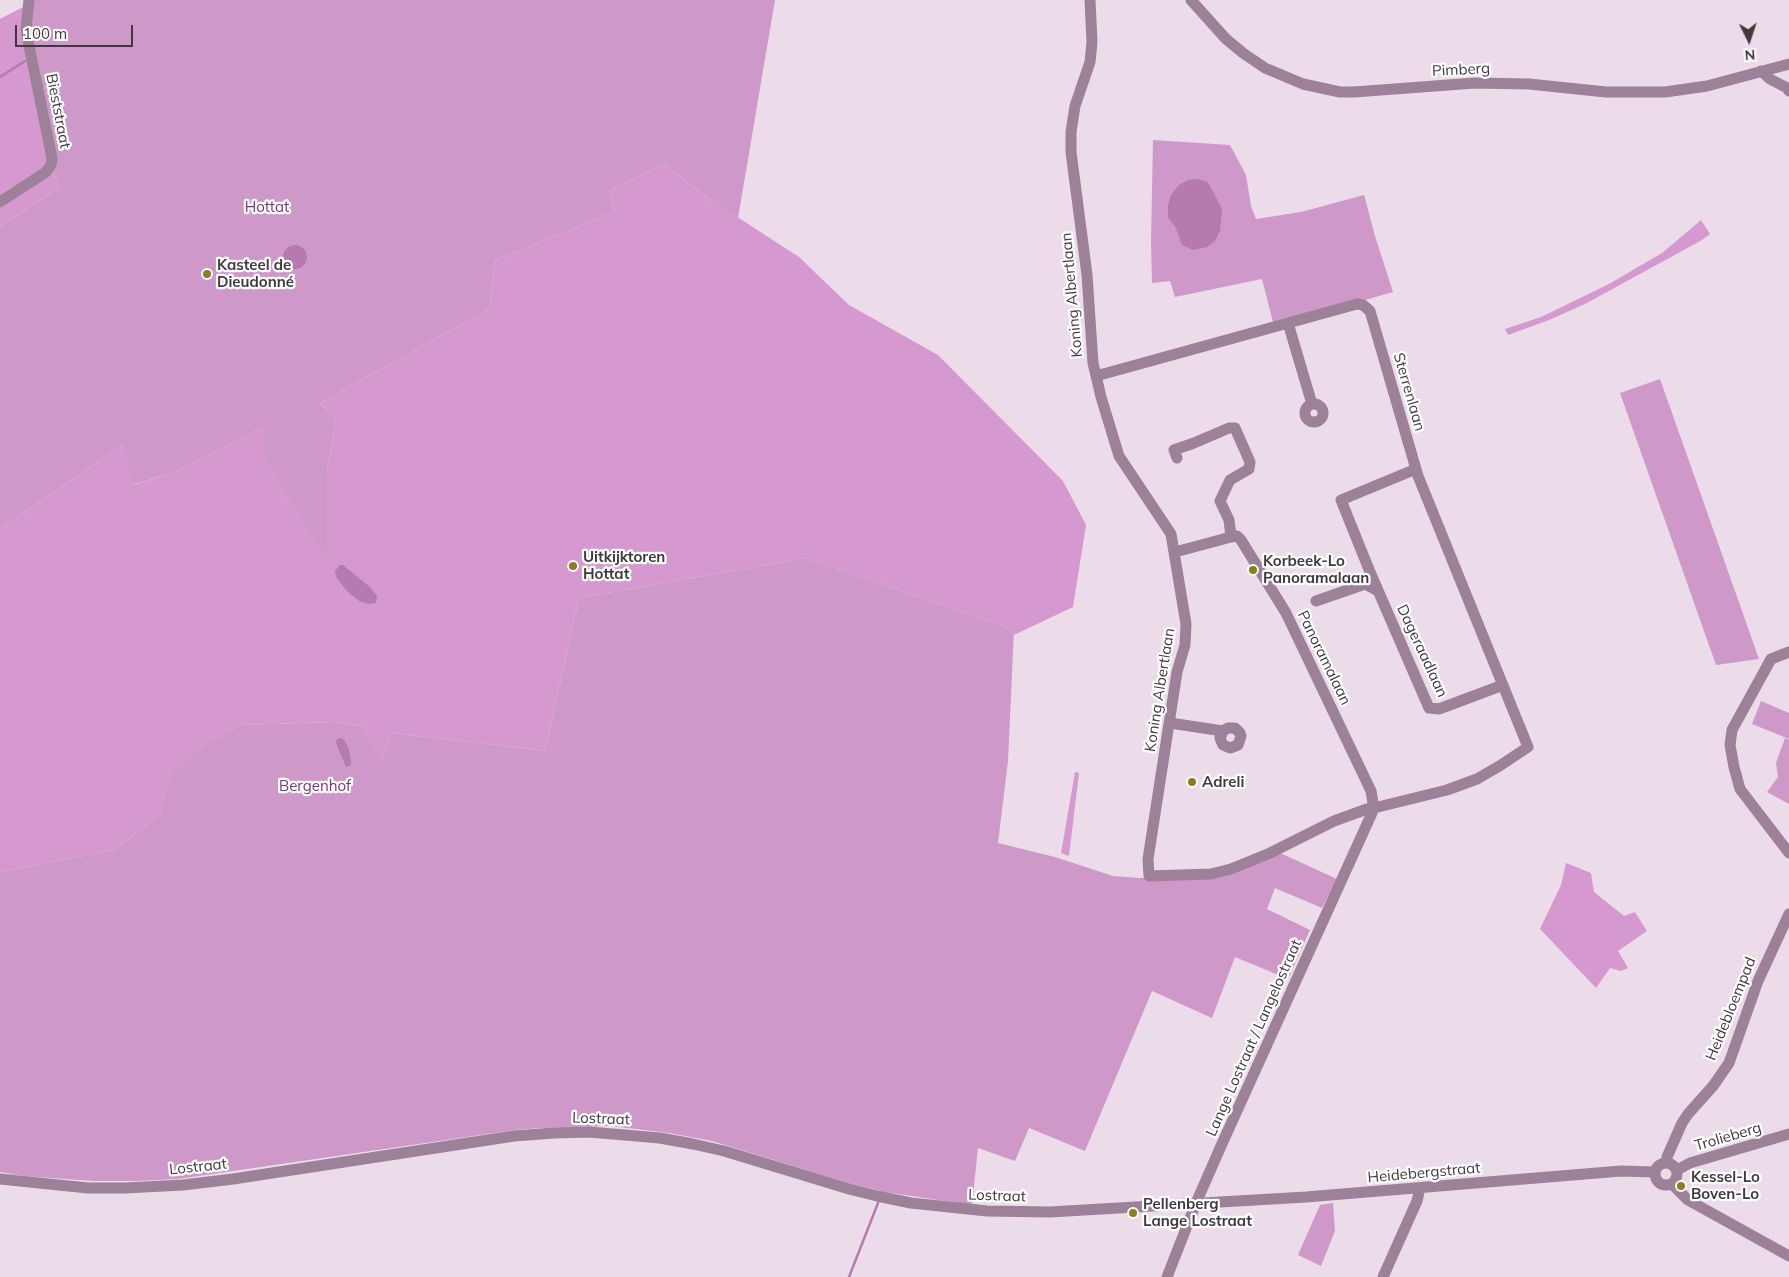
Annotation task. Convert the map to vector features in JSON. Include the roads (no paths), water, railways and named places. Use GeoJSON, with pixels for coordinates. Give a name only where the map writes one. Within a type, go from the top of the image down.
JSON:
{"type":"FeatureCollection","features":[{"type":"Feature","properties":{"kind":"street","name":"Bieststraat"},"geometry":{"type":"LineString","coordinates":[[0,202],[46,172],[51,165],[52,158],[28,41],[26,21],[28,0]]}},
{"type":"Feature","properties":{"kind":"street","name":"Koning Albertlaan"},"geometry":{"type":"LineString","coordinates":[[1090,0],[1092,54],[1075,106],[1071,132],[1071,152],[1087,275],[1093,363],[1105,413],[1120,456],[1168,528],[1173,539],[1186,635],[1177,672],[1148,859],[1149,876],[1211,874],[1231,869],[1270,853],[1334,821],[1373,808]]}},
{"type":"Feature","properties":{"kind":"street","name":"Pimberg"},"geometry":{"type":"LineString","coordinates":[[1191,0],[1226,39],[1265,68],[1303,84],[1340,92],[1363,92],[1475,82],[1514,83],[1642,94],[1686,90],[1789,64]]}},
{"type":"Feature","properties":{"kind":"street"},"geometry":{"type":"LineString","coordinates":[[1761,71],[1770,80],[1787,88],[1789,91]]}},
{"type":"Feature","properties":{"kind":"street","name":"Sterrenlaan"},"geometry":{"type":"LineString","coordinates":[[1096,376],[1357,304],[1367,307],[1370,311],[1416,469],[1528,747],[1476,779],[1447,790],[1373,808]]}},
{"type":"Feature","properties":{"kind":"street"},"geometry":{"type":"LineString","coordinates":[[1288,323],[1312,404]]}},
{"type":"Feature","properties":{"kind":"street"},"geometry":{"type":"LineString","coordinates":[[1175,552],[1231,537],[1228,520],[1220,501],[1230,480],[1249,469],[1250,462],[1235,428],[1229,428],[1174,450],[1177,458]]}},
{"type":"Feature","properties":{"kind":"street","name":"Dageraadlaan"},"geometry":{"type":"LineString","coordinates":[[1416,469],[1341,500],[1429,708],[1439,709],[1503,685]]}},
{"type":"Feature","properties":{"kind":"street","name":"Panoramalaan"},"geometry":{"type":"LineString","coordinates":[[1231,537],[1238,537],[1244,544],[1286,613],[1371,791],[1373,808]]}},
{"type":"Feature","properties":{"kind":"street"},"geometry":{"type":"LineString","coordinates":[[1365,584],[1370,572]]}},
{"type":"Feature","properties":{"kind":"street"},"geometry":{"type":"LineString","coordinates":[[1316,601],[1365,584],[1378,591]]}},
{"type":"Feature","properties":{"kind":"street"},"geometry":{"type":"LineString","coordinates":[[1789,652],[1770,659],[1732,730],[1730,745],[1740,789],[1789,853]]}},
{"type":"Feature","properties":{"kind":"street"},"geometry":{"type":"LineString","coordinates":[[1170,723],[1223,731]]}},
{"type":"Feature","properties":{"kind":"street","name":"Lange Lostraat / Langelostraat"},"geometry":{"type":"LineString","coordinates":[[1167,1277],[1196,1203],[1373,808]]}},
{"type":"Feature","properties":{"kind":"street","name":"Heidebloempad"},"geometry":{"type":"LineString","coordinates":[[1672,1166],[1667,1157],[1682,1123],[1713,1086],[1729,1063],[1758,981],[1789,914]]}},
{"type":"Feature","properties":{"kind":"street","name":"Lostraat"},"geometry":{"type":"LineString","coordinates":[[0,1179],[88,1188],[183,1185],[514,1136],[589,1132],[652,1137],[693,1144],[724,1151],[858,1191],[911,1203],[960,1210],[1050,1212],[1196,1203]]}},
{"type":"Feature","properties":{"kind":"street","name":"Trolieberg"},"geometry":{"type":"LineString","coordinates":[[1672,1166],[1690,1163],[1789,1134]]}},
{"type":"Feature","properties":{"kind":"street"},"geometry":{"type":"LineString","coordinates":[[1659,1165],[1672,1166],[1677,1178],[1672,1184],[1666,1186],[1659,1183],[1655,1178],[1655,1172],[1659,1165]]}},
{"type":"Feature","properties":{"kind":"street","name":"Heidebergstraat"},"geometry":{"type":"LineString","coordinates":[[1196,1203],[1306,1197],[1621,1171],[1655,1172]]}},
{"type":"Feature","properties":{"kind":"street"},"geometry":{"type":"LineString","coordinates":[[1672,1184],[1688,1200],[1789,1256]]}},
{"type":"Feature","properties":{"kind":"street"},"geometry":{"type":"LineString","coordinates":[[1383,1277],[1418,1201],[1420,1188]]}},
{"type":"Feature","properties":{"kind":"waterway"},"geometry":{"type":"LineString","coordinates":[[0,77],[25,61]]}},
{"type":"Feature","properties":{"kind":"waterway"},"geometry":{"type":"LineString","coordinates":[[849,1277],[878,1203]]}},
{"type":"Feature","properties":{"kind":"place","name":"Kasteel de Dieudonné"},"geometry":{"type":"Point","coordinates":[207,274]}},
{"type":"Feature","properties":{"kind":"place","name":"Uitkijktoren Hottat"},"geometry":{"type":"Point","coordinates":[573,566]}},
{"type":"Feature","properties":{"kind":"place","name":"Korbeek-Lo Panoramalaan"},"geometry":{"type":"Point","coordinates":[1253,570]}},
{"type":"Feature","properties":{"kind":"place","name":"Adreli"},"geometry":{"type":"Point","coordinates":[1192,782]}},
{"type":"Feature","properties":{"kind":"place","name":"Kessel-Lo Boven-Lo"},"geometry":{"type":"Point","coordinates":[1681,1186]}},
{"type":"Feature","properties":{"kind":"place","name":"Pellenberg Lange Lostraat"},"geometry":{"type":"Point","coordinates":[1133,1213]}},
{"type":"Feature","properties":{"kind":"park label","name":"Hottat"},"geometry":{"type":"Point","coordinates":[267,207]}},
{"type":"Feature","properties":{"kind":"park label","name":"Bergenhof"},"geometry":{"type":"Point","coordinates":[315,786]}}]}
